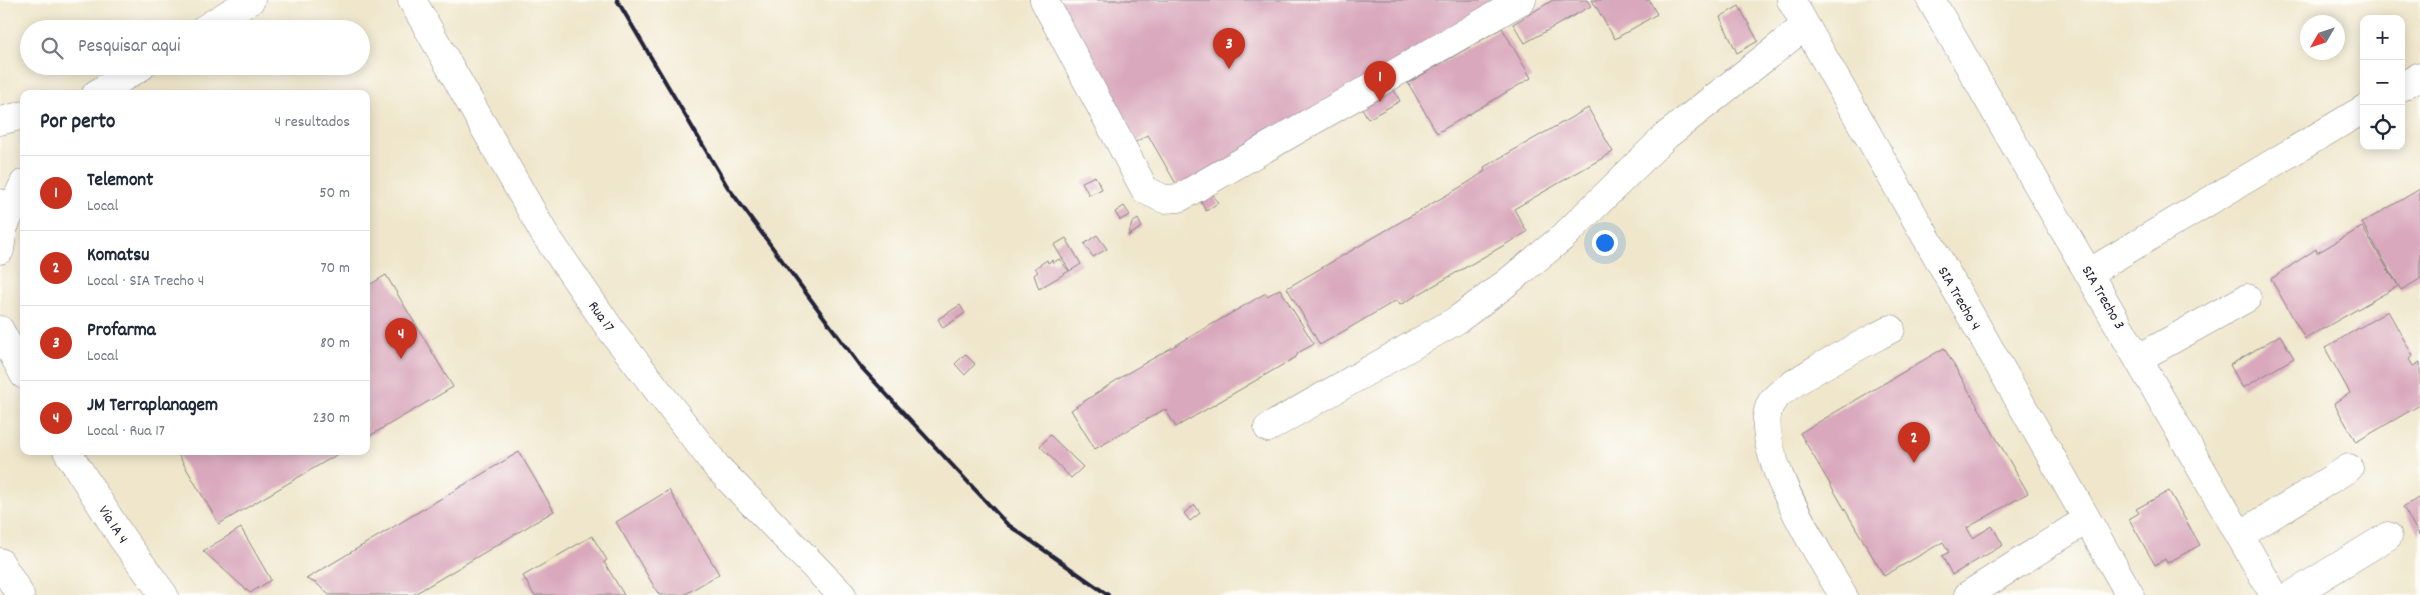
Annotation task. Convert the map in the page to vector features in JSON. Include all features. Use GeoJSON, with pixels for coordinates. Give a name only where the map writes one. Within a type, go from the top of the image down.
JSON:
{"type":"FeatureCollection","features":[{"type":"Feature","properties":{"kind":"main road"},"geometry":{"type":"LineString","coordinates":[[219,20],[251,0]]}},
{"type":"Feature","properties":{"kind":"main road","name":"Rua 17"},"geometry":{"type":"LineString","coordinates":[[412,0],[544,233],[612,330],[717,467],[842,595]]}},
{"type":"Feature","properties":{"kind":"main road"},"geometry":{"type":"LineString","coordinates":[[1044,0],[1145,190],[1164,199],[1179,198],[1522,0]]}},
{"type":"Feature","properties":{"kind":"main road","name":"SIA Trecho 4"},"geometry":{"type":"LineString","coordinates":[[1791,0],[2130,595]]}},
{"type":"Feature","properties":{"kind":"main road","name":"SIA Trecho 3"},"geometry":{"type":"LineString","coordinates":[[1931,0],[2090,272],[2274,595]]}},
{"type":"Feature","properties":{"kind":"main road"},"geometry":{"type":"LineString","coordinates":[[1268,428],[1456,320],[1496,291],[1563,236],[1667,135],[1806,26]]}},
{"type":"Feature","properties":{"kind":"main road"},"geometry":{"type":"LineString","coordinates":[[103,90],[127,75]]}},
{"type":"Feature","properties":{"kind":"main road"},"geometry":{"type":"LineString","coordinates":[[2405,85],[2420,76]]}},
{"type":"Feature","properties":{"kind":"main road"},"geometry":{"type":"LineString","coordinates":[[2090,272],[2360,111]]}},
{"type":"Feature","properties":{"kind":"main road"},"geometry":{"type":"LineString","coordinates":[[0,121],[20,116]]}},
{"type":"Feature","properties":{"kind":"main road"},"geometry":{"type":"LineString","coordinates":[[1,227],[20,191]]}},
{"type":"Feature","properties":{"kind":"main road"},"geometry":{"type":"LineString","coordinates":[[2139,358],[2247,298]]}},
{"type":"Feature","properties":{"kind":"main road"},"geometry":{"type":"LineString","coordinates":[[0,330],[20,368]]}},
{"type":"Feature","properties":{"kind":"main road"},"geometry":{"type":"LineString","coordinates":[[1843,595],[1783,486],[1770,455],[1766,432],[1767,418],[1771,403],[1796,382],[1891,330]]}},
{"type":"Feature","properties":{"kind":"main road","name":"Via 1A 4"},"geometry":{"type":"LineString","coordinates":[[70,455],[122,538],[164,595]]}},
{"type":"Feature","properties":{"kind":"main road"},"geometry":{"type":"LineString","coordinates":[[2240,535],[2349,468]]}},
{"type":"Feature","properties":{"kind":"main road"},"geometry":{"type":"LineString","coordinates":[[1968,595],[2086,520]]}},
{"type":"Feature","properties":{"kind":"main road"},"geometry":{"type":"LineString","coordinates":[[2292,595],[2388,536]]}},
{"type":"Feature","properties":{"kind":"main road"},"geometry":{"type":"LineString","coordinates":[[0,562],[20,595]]}},
{"type":"Feature","properties":{"kind":"building"},"geometry":{"type":"Polygon","coordinates":[[[1041,0],[1504,0],[1179,189],[1148,135],[1132,144],[1041,0]]]}},
{"type":"Feature","properties":{"kind":"building"},"geometry":{"type":"Polygon","coordinates":[[[1553,0],[1587,0],[1591,6],[1525,43],[1513,24],[1553,0]]]}},
{"type":"Feature","properties":{"kind":"building"},"geometry":{"type":"Polygon","coordinates":[[[1592,0],[1649,0],[1657,14],[1615,39],[1592,0]]]}},
{"type":"Feature","properties":{"kind":"building"},"geometry":{"type":"Polygon","coordinates":[[[1739,6],[1758,41],[1737,53],[1720,17],[1739,6]]]}},
{"type":"Feature","properties":{"kind":"building"},"geometry":{"type":"Polygon","coordinates":[[[1502,28],[1531,78],[1437,133],[1408,83],[1502,28]]]}},
{"type":"Feature","properties":{"kind":"building"},"geometry":{"type":"Polygon","coordinates":[[[1391,85],[1400,101],[1368,119],[1359,102],[1391,85]]]}},
{"type":"Feature","properties":{"kind":"building"},"geometry":{"type":"Polygon","coordinates":[[[1588,108],[1613,152],[1514,209],[1527,232],[1400,305],[1397,300],[1320,345],[1287,288],[1469,182],[1485,171],[1484,167],[1588,108]]]}},
{"type":"Feature","properties":{"kind":"building"},"geometry":{"type":"Polygon","coordinates":[[[1095,176],[1102,189],[1089,195],[1082,182],[1095,176]]]}},
{"type":"Feature","properties":{"kind":"building"},"geometry":{"type":"Polygon","coordinates":[[[1209,188],[1218,203],[1206,211],[1197,195],[1209,188]]]}},
{"type":"Feature","properties":{"kind":"building"},"geometry":{"type":"Polygon","coordinates":[[[2420,189],[2420,279],[2401,290],[2362,223],[2420,189]]]}},
{"type":"Feature","properties":{"kind":"building"},"geometry":{"type":"Polygon","coordinates":[[[1124,206],[1130,215],[1120,220],[1115,212],[1124,206]]]}},
{"type":"Feature","properties":{"kind":"building"},"geometry":{"type":"Polygon","coordinates":[[[1138,219],[1142,227],[1128,236],[1132,223],[1138,219]]]}},
{"type":"Feature","properties":{"kind":"building"},"geometry":{"type":"Polygon","coordinates":[[[2362,227],[2398,286],[2305,339],[2271,279],[2316,249],[2317,253],[2362,227]]]}},
{"type":"Feature","properties":{"kind":"building"},"geometry":{"type":"Polygon","coordinates":[[[1097,235],[1107,249],[1093,257],[1084,244],[1097,235]]]}},
{"type":"Feature","properties":{"kind":"building"},"geometry":{"type":"Polygon","coordinates":[[[1066,238],[1081,264],[1070,271],[1054,245],[1066,238]]]}},
{"type":"Feature","properties":{"kind":"building"},"geometry":{"type":"Polygon","coordinates":[[[1059,259],[1069,271],[1039,289],[1034,275],[1038,272],[1035,268],[1047,260],[1048,263],[1052,260],[1053,263],[1059,259]]]}},
{"type":"Feature","properties":{"kind":"building"},"geometry":{"type":"Polygon","coordinates":[[[386,275],[453,387],[370,436],[370,285],[386,275]]]}},
{"type":"Feature","properties":{"kind":"building"},"geometry":{"type":"Polygon","coordinates":[[[1280,289],[1314,344],[1298,353],[1296,357],[1176,427],[1165,409],[1095,449],[1071,410],[1126,374],[1266,293],[1267,296],[1280,289]]]}},
{"type":"Feature","properties":{"kind":"building"},"geometry":{"type":"Polygon","coordinates":[[[960,305],[965,313],[943,328],[938,319],[960,305]]]}},
{"type":"Feature","properties":{"kind":"building"},"geometry":{"type":"Polygon","coordinates":[[[2388,311],[2413,356],[2409,359],[2413,366],[2420,362],[2420,405],[2356,442],[2334,403],[2350,393],[2325,348],[2388,311]]]}},
{"type":"Feature","properties":{"kind":"building"},"geometry":{"type":"Polygon","coordinates":[[[2280,335],[2294,358],[2243,388],[2230,365],[2280,335]]]}},
{"type":"Feature","properties":{"kind":"building"},"geometry":{"type":"Polygon","coordinates":[[[1944,348],[2028,493],[1967,528],[1973,538],[1992,526],[2003,545],[1952,575],[1942,556],[1949,552],[1943,542],[1884,576],[1800,433],[1944,348]]]}},
{"type":"Feature","properties":{"kind":"building"},"geometry":{"type":"Polygon","coordinates":[[[965,354],[975,364],[965,375],[955,364],[965,354]]]}},
{"type":"Feature","properties":{"kind":"building"},"geometry":{"type":"Polygon","coordinates":[[[1050,435],[1083,467],[1071,478],[1040,446],[1050,435]]]}},
{"type":"Feature","properties":{"kind":"building"},"geometry":{"type":"Polygon","coordinates":[[[519,452],[554,511],[413,595],[329,595],[316,583],[306,579],[519,452]]]}},
{"type":"Feature","properties":{"kind":"building"},"geometry":{"type":"Polygon","coordinates":[[[178,455],[336,455],[219,524],[178,455]]]}},
{"type":"Feature","properties":{"kind":"building"},"geometry":{"type":"Polygon","coordinates":[[[669,490],[719,574],[684,595],[659,595],[616,522],[669,490]]]}},
{"type":"Feature","properties":{"kind":"building"},"geometry":{"type":"Polygon","coordinates":[[[2169,491],[2200,545],[2167,563],[2165,559],[2155,565],[2129,519],[2139,513],[2136,509],[2169,491]]]}},
{"type":"Feature","properties":{"kind":"building"},"geometry":{"type":"Polygon","coordinates":[[[2420,497],[2420,536],[2403,507],[2420,497]]]}},
{"type":"Feature","properties":{"kind":"building"},"geometry":{"type":"Polygon","coordinates":[[[1195,505],[1200,513],[1190,521],[1184,513],[1195,505]]]}},
{"type":"Feature","properties":{"kind":"building"},"geometry":{"type":"Polygon","coordinates":[[[241,528],[271,580],[250,593],[203,551],[241,528]]]}},
{"type":"Feature","properties":{"kind":"building"},"geometry":{"type":"Polygon","coordinates":[[[592,536],[607,560],[604,562],[624,595],[534,595],[523,576],[592,536]]]}},
{"type":"Feature","properties":{"kind":"railway"},"geometry":{"type":"LineString","coordinates":[[617,0],[727,186],[860,366],[1007,524],[1108,595]]}},
{"type":"Feature","properties":{"kind":"place","name":"Profarma"},"geometry":{"type":"Point","coordinates":[1229,69]}},
{"type":"Feature","properties":{"kind":"place","name":"Telemont"},"geometry":{"type":"Point","coordinates":[1380,102]}},
{"type":"Feature","properties":{"kind":"place","name":"JM Terraplanagem"},"geometry":{"type":"Point","coordinates":[401,359]}},
{"type":"Feature","properties":{"kind":"place","name":"Komatsu"},"geometry":{"type":"Point","coordinates":[1914,463]}}]}
